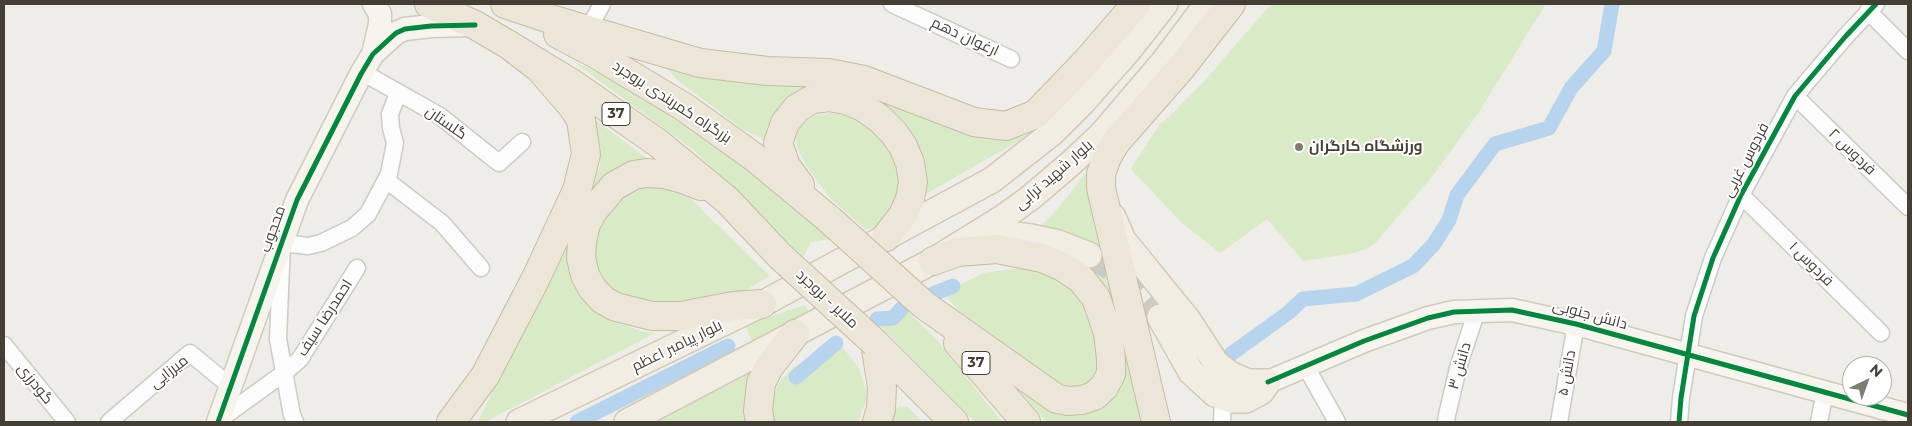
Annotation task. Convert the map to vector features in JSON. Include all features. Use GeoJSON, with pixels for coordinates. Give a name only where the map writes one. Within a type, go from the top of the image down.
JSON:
{"type":"FeatureCollection","features":[{"type":"Feature","properties":{"kind":"highway","name":"37"},"geometry":{"type":"LineString","coordinates":[[429,4],[475,25],[573,84],[658,143],[727,200]]}},
{"type":"Feature","properties":{"kind":"highway","name":"بزرگراه کمربندی بروجرد"},"geometry":{"type":"LineString","coordinates":[[501,4],[594,53],[684,108],[754,157],[830,220]]}},
{"type":"Feature","properties":{"kind":"highway"},"geometry":{"type":"LineString","coordinates":[[505,4],[700,63],[767,71],[829,73],[864,80],[974,122],[1006,126],[1036,114],[1086,62],[1136,4]]}},
{"type":"Feature","properties":{"kind":"highway"},"geometry":{"type":"LineString","coordinates":[[1156,422],[1101,188],[1101,174],[1107,157],[1116,142],[1181,68],[1231,4]]}},
{"type":"Feature","properties":{"kind":"highway"},"geometry":{"type":"LineString","coordinates":[[451,422],[485,376],[536,278],[577,190],[586,154],[581,120],[572,106],[539,68],[509,45]]}},
{"type":"Feature","properties":{"kind":"highway"},"geometry":{"type":"LineString","coordinates":[[830,220],[803,190],[786,166],[778,144],[785,122],[797,108],[813,99],[829,97],[846,100],[864,107],[880,119],[902,146],[910,163],[913,182],[910,199],[903,215],[886,237]]}},
{"type":"Feature","properties":{"kind":"highway"},"geometry":{"type":"LineString","coordinates":[[727,200],[704,187],[664,174],[640,174],[625,178],[602,199],[586,224],[581,258],[585,275],[592,288],[603,300],[616,307],[652,316],[681,316],[733,306],[762,304]]}},
{"type":"Feature","properties":{"kind":"highway","name":"ملایر - بروجرد"},"geometry":{"type":"LineString","coordinates":[[727,200],[780,256],[875,343]]}},
{"type":"Feature","properties":{"kind":"highway","name":"37"},"geometry":{"type":"LineString","coordinates":[[830,220],[924,305],[1026,422]]}},
{"type":"Feature","properties":{"kind":"highway"},"geometry":{"type":"LineString","coordinates":[[924,305],[1057,399],[1068,401],[1082,400],[1094,396],[1104,387],[1111,374],[1109,340],[1096,298],[1081,280],[1062,267],[1042,258],[997,249],[958,252],[933,261]]}},
{"type":"Feature","properties":{"kind":"highway"},"geometry":{"type":"LineString","coordinates":[[760,422],[758,411],[761,383],[769,367],[795,334]]}},
{"type":"Feature","properties":{"kind":"highway","name":"37"},"geometry":{"type":"LineString","coordinates":[[875,343],[954,422]]}},
{"type":"Feature","properties":{"kind":"highway"},"geometry":{"type":"LineString","coordinates":[[875,343],[882,387],[881,409],[877,422]]}},
{"type":"Feature","properties":{"kind":"main road"},"geometry":{"type":"LineString","coordinates":[[886,237],[992,180],[1052,133],[1089,95],[1165,4]]}},
{"type":"Feature","properties":{"kind":"main road","name":"بلوار شهید ترابی"},"geometry":{"type":"LineString","coordinates":[[795,334],[933,261],[1030,198],[1102,134],[1165,60],[1207,4]]}},
{"type":"Feature","properties":{"kind":"main road"},"geometry":{"type":"LineString","coordinates":[[1101,188],[1123,240],[1188,320],[1216,363],[1230,374],[1248,382],[1268,382]]}},
{"type":"Feature","properties":{"kind":"main road"},"geometry":{"type":"LineString","coordinates":[[978,233],[1031,237],[1058,243],[1089,255]]}},
{"type":"Feature","properties":{"kind":"main road","name":"بلوار پیامبر اعظم"},"geometry":{"type":"LineString","coordinates":[[519,422],[762,304],[886,237]]}},
{"type":"Feature","properties":{"kind":"main road"},"geometry":{"type":"LineString","coordinates":[[1160,317],[1191,372],[1206,388],[1222,410],[1238,401],[1253,398],[1268,382]]}},
{"type":"Feature","properties":{"kind":"main road"},"geometry":{"type":"LineString","coordinates":[[626,422],[795,334]]}},
{"type":"Feature","properties":{"kind":"street"},"geometry":{"type":"LineString","coordinates":[[367,63],[380,24],[380,14],[374,4]]}},
{"type":"Feature","properties":{"kind":"street"},"geometry":{"type":"LineString","coordinates":[[588,30],[602,4]]}},
{"type":"Feature","properties":{"kind":"street","name":"ارغوان دهم"},"geometry":{"type":"LineString","coordinates":[[892,4],[1011,59]]}},
{"type":"Feature","properties":{"kind":"street"},"geometry":{"type":"LineString","coordinates":[[1872,7],[1908,51]]}},
{"type":"Feature","properties":{"kind":"street","name":"فردوس غربی"},"geometry":{"type":"LineString","coordinates":[[1679,422],[1694,316],[1713,258],[1741,195],[1795,96],[1872,7]]}},
{"type":"Feature","properties":{"kind":"street"},"geometry":{"type":"LineString","coordinates":[[367,63],[396,34],[405,29],[431,26],[475,25]]}},
{"type":"Feature","properties":{"kind":"street","name":"گلستان"},"geometry":{"type":"LineString","coordinates":[[367,63],[398,93],[440,116],[499,163],[522,142]]}},
{"type":"Feature","properties":{"kind":"street","name":"محجوب"},"geometry":{"type":"LineString","coordinates":[[219,421],[297,200],[367,63]]}},
{"type":"Feature","properties":{"kind":"street"},"geometry":{"type":"LineString","coordinates":[[295,422],[292,415],[278,339],[282,243],[308,246],[322,243],[352,228],[368,214],[389,174],[396,143],[391,128],[390,114],[398,93]]}},
{"type":"Feature","properties":{"kind":"street","name":"فردوس ۲"},"geometry":{"type":"LineString","coordinates":[[1795,96],[1908,207]]}},
{"type":"Feature","properties":{"kind":"street"},"geometry":{"type":"LineString","coordinates":[[386,180],[442,223],[481,268]]}},
{"type":"Feature","properties":{"kind":"street","name":"فردوس ۱"},"geometry":{"type":"LineString","coordinates":[[1741,195],[1881,333]]}},
{"type":"Feature","properties":{"kind":"street","name":"احمدرضا سیف"},"geometry":{"type":"LineString","coordinates":[[219,421],[300,359],[357,268]]}},
{"type":"Feature","properties":{"kind":"street","name":"دانش ۳"},"geometry":{"type":"LineString","coordinates":[[1446,422],[1446,415],[1458,368],[1477,310]]}},
{"type":"Feature","properties":{"kind":"street","name":"دانش جنوبی"},"geometry":{"type":"LineString","coordinates":[[1268,382],[1394,329],[1428,318],[1454,312],[1512,310],[1576,324],[1908,415]]}},
{"type":"Feature","properties":{"kind":"street","name":"دانش ۵"},"geometry":{"type":"LineString","coordinates":[[1559,422],[1576,324]]}},
{"type":"Feature","properties":{"kind":"street","name":"گودرزی"},"geometry":{"type":"LineString","coordinates":[[4,345],[67,422]]}},
{"type":"Feature","properties":{"kind":"street","name":"میرزایی"},"geometry":{"type":"LineString","coordinates":[[109,422],[190,353],[230,386]]}},
{"type":"Feature","properties":{"kind":"street"},"geometry":{"type":"LineString","coordinates":[[1305,365],[1338,422]]}},
{"type":"Feature","properties":{"kind":"street"},"geometry":{"type":"LineString","coordinates":[[1819,422],[1825,392]]}},
{"type":"Feature","properties":{"kind":"green space","name":"ورزشگاه کارگران"},"geometry":{"type":"Polygon","coordinates":[[[1271,4],[1546,4],[1477,115],[1431,178],[1376,242],[1366,249],[1354,253],[1303,261],[1267,219],[1220,253],[1181,222],[1131,169],[1159,125],[1208,77],[1271,4]]]}},
{"type":"Feature","properties":{"kind":"green space"},"geometry":{"type":"Polygon","coordinates":[[[571,60],[630,88],[814,216],[833,239],[811,242],[803,257],[690,147],[571,60]]]}},
{"type":"Feature","properties":{"kind":"green space"},"geometry":{"type":"Polygon","coordinates":[[[665,66],[744,83],[849,87],[979,136],[1009,139],[1029,135],[919,198],[888,113],[782,106],[767,127],[768,141],[742,129],[676,79],[665,66]]]}},
{"type":"Feature","properties":{"kind":"green space"},"geometry":{"type":"Polygon","coordinates":[[[831,113],[854,117],[869,123],[895,154],[901,183],[892,217],[876,227],[865,229],[830,198],[806,165],[797,147],[796,137],[805,121],[817,115],[831,113]]]}},
{"type":"Feature","properties":{"kind":"green space"},"geometry":{"type":"Polygon","coordinates":[[[594,119],[649,160],[585,209],[602,314],[615,322],[641,331],[655,333],[485,422],[478,422],[600,167],[601,149],[594,119]]]}},
{"type":"Feature","properties":{"kind":"green space"},"geometry":{"type":"Polygon","coordinates":[[[1108,149],[1105,252],[1095,245],[1036,231],[1061,205],[1082,177],[1108,149]]]}},
{"type":"Feature","properties":{"kind":"green space"},"geometry":{"type":"Polygon","coordinates":[[[656,185],[688,196],[770,276],[739,294],[672,306],[621,297],[598,282],[594,253],[596,238],[607,212],[620,199],[640,186],[656,185]]]}},
{"type":"Feature","properties":{"kind":"green space"},"geometry":{"type":"Polygon","coordinates":[[[1064,251],[1098,266],[1111,279],[1149,422],[1046,422],[1013,383],[1072,412],[1121,345],[1064,251]]]}},
{"type":"Feature","properties":{"kind":"green space"},"geometry":{"type":"Polygon","coordinates":[[[1020,268],[1050,274],[1081,295],[1103,340],[1097,383],[1070,392],[982,331],[957,309],[944,293],[983,273],[1020,268]]]}},
{"type":"Feature","properties":{"kind":"green space"},"geometry":{"type":"Polygon","coordinates":[[[805,305],[810,313],[754,345],[745,325],[805,305]]]}},
{"type":"Feature","properties":{"kind":"green space"},"geometry":{"type":"Polygon","coordinates":[[[906,310],[934,337],[1002,422],[975,422],[880,325],[898,323],[906,310]]]}},
{"type":"Feature","properties":{"kind":"green space"},"geometry":{"type":"Polygon","coordinates":[[[841,345],[858,367],[864,382],[867,398],[858,422],[773,422],[769,406],[779,382],[793,368],[807,358],[822,350],[841,345]]]}},
{"type":"Feature","properties":{"kind":"green space"},"geometry":{"type":"Polygon","coordinates":[[[749,371],[745,422],[654,422],[749,371]]]}},
{"type":"Feature","properties":{"kind":"green space"},"geometry":{"type":"Polygon","coordinates":[[[898,407],[908,407],[922,422],[888,422],[898,407]]]}},
{"type":"Feature","properties":{"kind":"waterway"},"geometry":{"type":"LineString","coordinates":[[1231,354],[1288,313],[1303,299],[1356,294],[1413,266],[1434,244],[1449,220],[1457,195],[1495,144],[1549,128],[1571,88],[1604,51],[1612,4]]}},
{"type":"Feature","properties":{"kind":"waterway"},"geometry":{"type":"LineString","coordinates":[[933,294],[953,286]]}},
{"type":"Feature","properties":{"kind":"waterway"},"geometry":{"type":"LineString","coordinates":[[877,319],[893,318],[903,307]]}},
{"type":"Feature","properties":{"kind":"waterway"},"geometry":{"type":"LineString","coordinates":[[796,377],[836,343]]}},
{"type":"Feature","properties":{"kind":"waterway"},"geometry":{"type":"LineString","coordinates":[[577,422],[728,346]]}},
{"type":"Feature","properties":{"kind":"tunnel"},"geometry":{"type":"LineString","coordinates":[[1089,255],[1111,268],[1136,289],[1160,317]]}},
{"type":"Feature","properties":{"kind":"cycle path"},"geometry":{"type":"LineString","coordinates":[[1679,422],[1694,316],[1713,258],[1741,195],[1795,96],[1876,4]]}},
{"type":"Feature","properties":{"kind":"cycle path"},"geometry":{"type":"LineString","coordinates":[[218,422],[297,200],[373,54],[396,33],[405,29],[431,26],[475,25]]}},
{"type":"Feature","properties":{"kind":"cycle path"},"geometry":{"type":"LineString","coordinates":[[1268,382],[1364,341],[1428,318],[1454,312],[1512,310],[1576,324],[1908,415]]}},
{"type":"Feature","properties":{"kind":"place","name":"ورزشگاه کارگران"},"geometry":{"type":"Point","coordinates":[1299,147]}}]}
